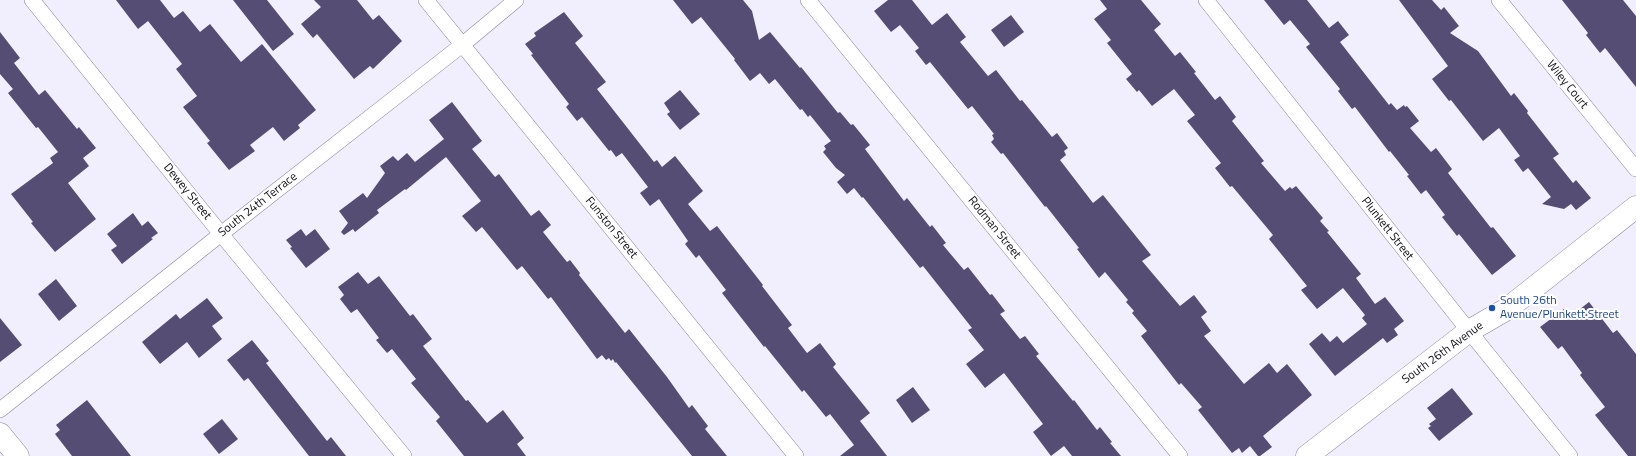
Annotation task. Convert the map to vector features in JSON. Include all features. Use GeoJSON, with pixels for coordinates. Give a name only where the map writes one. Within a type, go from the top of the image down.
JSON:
{"type":"FeatureCollection","features":[{"type":"Feature","properties":{"kind":"street","name":"Dewey Street"},"geometry":{"type":"LineString","coordinates":[[32,0],[221,234],[404,456]]}},
{"type":"Feature","properties":{"kind":"street","name":"Funston Street"},"geometry":{"type":"LineString","coordinates":[[426,0],[796,456]]}},
{"type":"Feature","properties":{"kind":"street","name":"South 24th Terrace"},"geometry":{"type":"LineString","coordinates":[[0,410],[462,45],[516,0]]}},
{"type":"Feature","properties":{"kind":"street","name":"Rodman Street"},"geometry":{"type":"LineString","coordinates":[[808,0],[1180,456]]}},
{"type":"Feature","properties":{"kind":"street","name":"Plunkett Street"},"geometry":{"type":"LineString","coordinates":[[1206,0],[1570,456]]}},
{"type":"Feature","properties":{"kind":"street","name":"Wiley Court"},"geometry":{"type":"LineString","coordinates":[[1499,0],[1636,169]]}},
{"type":"Feature","properties":{"kind":"street","name":"South 26th Avenue"},"geometry":{"type":"LineString","coordinates":[[1307,456],[1469,331],[1507,309],[1636,207]]}},
{"type":"Feature","properties":{"kind":"street"},"geometry":{"type":"LineString","coordinates":[[0,434],[18,456]]}},
{"type":"Feature","properties":{"kind":"building"},"geometry":{"type":"Polygon","coordinates":[[[116,0],[160,0],[174,18],[183,11],[200,32],[210,24],[241,62],[262,44],[316,110],[298,125],[300,128],[284,141],[273,127],[250,145],[255,151],[229,170],[207,143],[210,141],[183,107],[197,96],[176,69],[182,64],[148,21],[138,29],[116,0]]]}},
{"type":"Feature","properties":{"kind":"building"},"geometry":{"type":"Polygon","coordinates":[[[233,0],[267,0],[294,34],[273,51],[233,0]]]}},
{"type":"Feature","properties":{"kind":"building"},"geometry":{"type":"Polygon","coordinates":[[[314,0],[357,0],[373,20],[379,15],[402,41],[373,69],[370,66],[354,79],[317,34],[313,38],[301,24],[321,7],[314,0]]]}},
{"type":"Feature","properties":{"kind":"building"},"geometry":{"type":"Polygon","coordinates":[[[673,0],[743,0],[752,11],[759,40],[770,32],[800,68],[801,67],[838,113],[840,112],[851,125],[853,124],[870,145],[865,149],[904,201],[907,198],[930,227],[932,225],[946,243],[943,245],[964,270],[968,267],[990,295],[992,294],[1005,311],[1000,314],[1020,339],[1025,336],[1039,354],[1036,356],[1073,401],[1074,400],[1097,430],[1100,427],[1112,442],[1110,443],[1121,456],[1072,456],[1064,446],[1051,456],[1033,432],[1043,424],[1004,373],[985,388],[966,364],[984,350],[968,330],[972,328],[923,266],[920,268],[863,197],[862,198],[854,188],[847,194],[837,182],[845,175],[836,168],[823,152],[826,149],[824,146],[831,141],[810,115],[808,117],[802,109],[800,110],[775,79],[769,84],[760,73],[750,81],[734,60],[735,59],[701,17],[692,24],[673,0]]]}},
{"type":"Feature","properties":{"kind":"building"},"geometry":{"type":"Polygon","coordinates":[[[888,0],[912,0],[932,25],[947,13],[966,37],[960,42],[988,76],[996,70],[1020,101],[1022,100],[1052,137],[1057,133],[1068,148],[1064,151],[1066,155],[1060,160],[1093,203],[1103,195],[1151,255],[1142,261],[1180,306],[1194,295],[1207,312],[1201,317],[1211,331],[1204,336],[1244,384],[1269,363],[1277,373],[1287,364],[1312,395],[1263,436],[1272,447],[1260,456],[1258,456],[1250,446],[1242,453],[1239,448],[1232,453],[1198,410],[1202,407],[1181,383],[1179,385],[1141,336],[1147,331],[1132,313],[1134,311],[1126,302],[1128,300],[1105,272],[1099,278],[1077,249],[1079,248],[1046,206],[1045,207],[1003,153],[1001,154],[991,142],[994,139],[992,135],[994,134],[972,106],[968,109],[930,62],[926,65],[915,51],[919,48],[900,25],[891,32],[874,11],[888,0]]]}},
{"type":"Feature","properties":{"kind":"building"},"geometry":{"type":"Polygon","coordinates":[[[1100,0],[1141,0],[1161,24],[1154,30],[1175,56],[1180,52],[1215,100],[1220,96],[1236,117],[1232,121],[1264,161],[1261,163],[1285,191],[1290,187],[1292,189],[1296,186],[1323,218],[1320,221],[1361,274],[1356,278],[1375,304],[1385,297],[1404,321],[1394,329],[1398,335],[1387,343],[1383,338],[1335,376],[1309,344],[1322,333],[1330,342],[1337,336],[1343,343],[1367,324],[1362,318],[1365,315],[1343,288],[1317,309],[1301,290],[1307,286],[1269,239],[1273,235],[1215,168],[1221,163],[1187,121],[1195,115],[1174,89],[1152,106],[1139,90],[1137,92],[1126,79],[1132,74],[1107,43],[1111,40],[1094,19],[1107,9],[1100,0]]]}},
{"type":"Feature","properties":{"kind":"building"},"geometry":{"type":"Polygon","coordinates":[[[1264,0],[1307,0],[1329,28],[1338,21],[1349,35],[1340,42],[1389,105],[1391,103],[1397,110],[1404,105],[1405,107],[1407,106],[1419,121],[1410,128],[1431,152],[1436,148],[1452,169],[1448,173],[1491,228],[1493,227],[1516,256],[1492,275],[1459,234],[1457,236],[1442,217],[1445,215],[1426,190],[1421,194],[1407,176],[1409,175],[1390,151],[1389,152],[1355,107],[1352,109],[1338,91],[1340,89],[1306,47],[1310,44],[1290,20],[1284,25],[1264,0]]]}},
{"type":"Feature","properties":{"kind":"building"},"geometry":{"type":"Polygon","coordinates":[[[1399,0],[1432,0],[1441,10],[1444,7],[1459,26],[1450,33],[1478,51],[1511,96],[1514,93],[1528,111],[1527,113],[1559,154],[1553,158],[1573,183],[1576,180],[1591,198],[1576,210],[1571,204],[1564,209],[1542,204],[1551,197],[1528,168],[1523,172],[1514,160],[1520,156],[1499,128],[1483,141],[1451,100],[1449,101],[1432,79],[1448,66],[1399,0]]]}},
{"type":"Feature","properties":{"kind":"building"},"geometry":{"type":"Polygon","coordinates":[[[1562,0],[1623,0],[1636,16],[1636,87],[1605,48],[1600,53],[1586,35],[1588,33],[1562,0]]]}},
{"type":"Feature","properties":{"kind":"building"},"geometry":{"type":"Polygon","coordinates":[[[564,12],[583,36],[575,43],[606,82],[597,89],[654,162],[657,160],[662,167],[675,156],[703,191],[688,204],[710,231],[717,226],[792,325],[788,328],[807,353],[820,343],[836,364],[833,367],[870,413],[860,421],[887,456],[840,456],[854,445],[830,414],[826,417],[804,390],[802,392],[765,346],[764,347],[722,293],[726,290],[699,255],[696,258],[685,244],[688,241],[659,199],[650,206],[640,193],[648,187],[622,153],[616,157],[611,150],[609,151],[582,117],[577,121],[566,107],[569,104],[531,55],[533,54],[525,44],[536,36],[534,33],[564,12]]]}},
{"type":"Feature","properties":{"kind":"building"},"geometry":{"type":"Polygon","coordinates":[[[1011,15],[1024,32],[1004,47],[991,30],[1011,15]]]}},
{"type":"Feature","properties":{"kind":"building"},"geometry":{"type":"Polygon","coordinates":[[[0,32],[20,58],[14,63],[39,95],[45,90],[77,129],[79,127],[96,148],[83,158],[89,166],[68,183],[96,219],[55,252],[31,223],[33,222],[11,194],[53,163],[50,158],[58,152],[38,127],[36,128],[8,93],[13,89],[0,74],[0,32]]]}},
{"type":"Feature","properties":{"kind":"building"},"geometry":{"type":"Polygon","coordinates":[[[680,90],[700,114],[680,130],[667,114],[670,112],[664,103],[680,90]]]}},
{"type":"Feature","properties":{"kind":"building"},"geometry":{"type":"Polygon","coordinates":[[[452,102],[482,141],[472,149],[495,177],[499,174],[531,216],[539,210],[551,225],[543,232],[567,262],[570,260],[580,273],[579,275],[625,333],[629,329],[667,377],[689,408],[692,405],[708,426],[705,429],[727,456],[692,456],[616,362],[615,363],[613,359],[611,361],[609,358],[606,360],[602,355],[597,359],[551,297],[548,299],[522,266],[517,270],[482,227],[476,232],[462,216],[481,201],[446,157],[406,190],[405,189],[377,210],[379,213],[355,232],[353,229],[344,235],[341,232],[348,223],[339,211],[363,193],[367,198],[385,173],[380,166],[393,156],[398,161],[407,153],[415,162],[444,139],[429,120],[452,102]]]}},
{"type":"Feature","properties":{"kind":"building"},"geometry":{"type":"Polygon","coordinates":[[[133,213],[142,226],[148,221],[158,233],[151,238],[153,239],[122,264],[111,250],[117,246],[107,234],[133,213]]]}},
{"type":"Feature","properties":{"kind":"building"},"geometry":{"type":"Polygon","coordinates":[[[301,229],[306,236],[315,229],[330,249],[306,268],[290,248],[292,247],[286,240],[301,229]]]}},
{"type":"Feature","properties":{"kind":"building"},"geometry":{"type":"Polygon","coordinates":[[[358,272],[368,284],[379,276],[410,316],[413,314],[432,339],[423,346],[466,401],[468,400],[487,423],[503,410],[524,438],[517,444],[526,456],[464,456],[436,421],[440,417],[411,383],[416,379],[392,349],[387,353],[376,340],[379,338],[357,309],[351,313],[340,299],[344,295],[338,287],[358,272]]]}},
{"type":"Feature","properties":{"kind":"building"},"geometry":{"type":"Polygon","coordinates":[[[56,279],[77,306],[59,321],[38,294],[56,279]]]}},
{"type":"Feature","properties":{"kind":"building"},"geometry":{"type":"Polygon","coordinates":[[[207,298],[223,318],[212,326],[222,339],[199,358],[187,342],[160,364],[142,342],[176,314],[180,319],[207,298]]]}},
{"type":"Feature","properties":{"kind":"building"},"geometry":{"type":"Polygon","coordinates":[[[1589,302],[1613,333],[1617,330],[1636,354],[1636,456],[1628,456],[1595,415],[1605,407],[1580,375],[1582,373],[1562,346],[1558,349],[1540,327],[1564,309],[1570,317],[1589,302]]]}},
{"type":"Feature","properties":{"kind":"building"},"geometry":{"type":"Polygon","coordinates":[[[0,318],[22,345],[0,362],[0,318]]]}},
{"type":"Feature","properties":{"kind":"building"},"geometry":{"type":"Polygon","coordinates":[[[252,340],[269,361],[266,363],[327,441],[331,437],[346,456],[309,456],[248,378],[244,381],[227,360],[252,340]]]}},
{"type":"Feature","properties":{"kind":"building"},"geometry":{"type":"Polygon","coordinates":[[[913,387],[930,410],[912,423],[896,400],[913,387]]]}},
{"type":"Feature","properties":{"kind":"building"},"geometry":{"type":"Polygon","coordinates":[[[1452,388],[1473,414],[1439,441],[1428,428],[1431,426],[1429,424],[1436,419],[1427,408],[1452,388]]]}},
{"type":"Feature","properties":{"kind":"building"},"geometry":{"type":"Polygon","coordinates":[[[87,400],[131,456],[72,456],[55,434],[60,430],[56,425],[87,400]]]}},
{"type":"Feature","properties":{"kind":"building"},"geometry":{"type":"Polygon","coordinates":[[[222,419],[238,439],[219,454],[203,434],[222,419]]]}},
{"type":"Feature","properties":{"kind":"place","name":"South 26th Avenue/Plunkett Street"},"geometry":{"type":"Point","coordinates":[1492,308]}}]}
